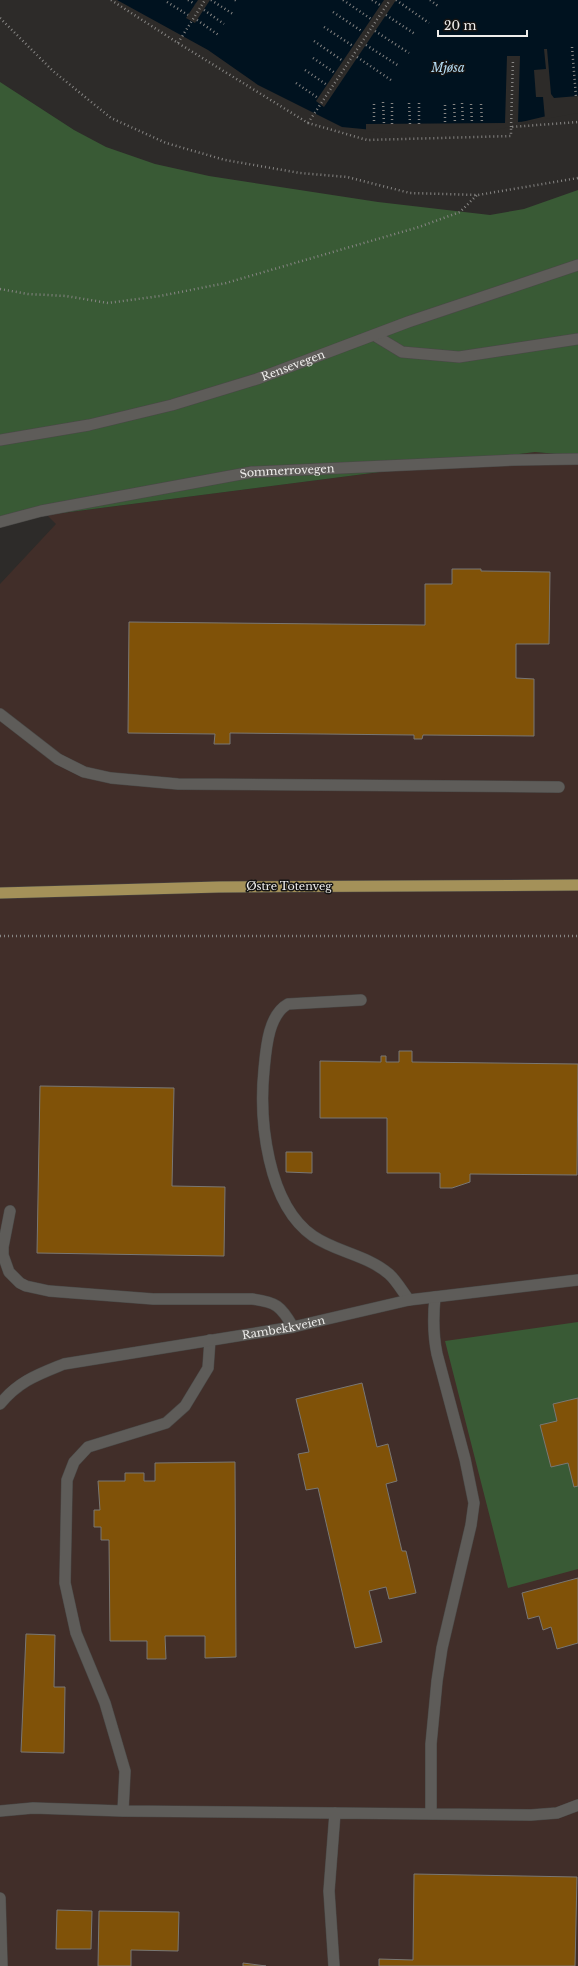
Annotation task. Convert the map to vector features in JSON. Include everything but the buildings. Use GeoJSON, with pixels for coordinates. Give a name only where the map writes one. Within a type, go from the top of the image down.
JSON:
{"type":"FeatureCollection","features":[{"type":"Feature","properties":{"kind":"main road","name":"Østre Totenveg"},"geometry":{"type":"LineString","coordinates":[[0,893],[219,886],[578,885]]}},
{"type":"Feature","properties":{"kind":"street","name":"Rensevegen"},"geometry":{"type":"LineString","coordinates":[[0,440],[88,425],[172,406],[257,379],[408,322],[578,265]]}},
{"type":"Feature","properties":{"kind":"street"},"geometry":{"type":"LineString","coordinates":[[374,335],[402,352],[459,357],[578,339]]}},
{"type":"Feature","properties":{"kind":"street","name":"Sommerrovegen"},"geometry":{"type":"LineString","coordinates":[[0,522],[41,511],[252,472],[515,460],[578,459]]}},
{"type":"Feature","properties":{"kind":"street"},"geometry":{"type":"LineString","coordinates":[[0,714],[58,759],[84,772],[111,778],[178,784],[559,787]]}},
{"type":"Feature","properties":{"kind":"street"},"geometry":{"type":"LineString","coordinates":[[361,1000],[288,1004],[280,1008],[273,1023],[265,1058],[262,1091],[267,1155],[276,1181],[288,1208],[297,1221],[313,1236],[372,1264],[389,1274],[409,1300]]}},
{"type":"Feature","properties":{"kind":"street"},"geometry":{"type":"LineString","coordinates":[[10,1212],[3,1247],[3,1255],[9,1272],[20,1283],[26,1286],[49,1291],[153,1299],[252,1298],[277,1305],[285,1312],[293,1327]]}},
{"type":"Feature","properties":{"kind":"street","name":"Rambekkveien"},"geometry":{"type":"LineString","coordinates":[[0,1404],[15,1386],[38,1374],[64,1364],[293,1327],[409,1300],[578,1280]]}},
{"type":"Feature","properties":{"kind":"street"},"geometry":{"type":"LineString","coordinates":[[431,1814],[431,1744],[437,1680],[442,1648],[472,1525],[474,1503],[465,1458],[437,1354],[434,1332],[435,1297]]}},
{"type":"Feature","properties":{"kind":"street"},"geometry":{"type":"LineString","coordinates":[[123,1811],[126,1771],[105,1703],[76,1633],[65,1582],[66,1480],[74,1462],[88,1447],[166,1423],[185,1406],[208,1368],[210,1340]]}},
{"type":"Feature","properties":{"kind":"street"},"geometry":{"type":"LineString","coordinates":[[0,1811],[33,1808],[123,1811],[531,1815],[556,1813],[578,1805]]}},
{"type":"Feature","properties":{"kind":"street"},"geometry":{"type":"LineString","coordinates":[[334,1966],[329,1891],[335,1813]]}},
{"type":"Feature","properties":{"kind":"street"},"geometry":{"type":"LineString","coordinates":[[0,1898],[2,1966]]}},
{"type":"Feature","properties":{"kind":"path"},"geometry":{"type":"LineString","coordinates":[[112,0],[178,43],[308,123],[368,140],[511,136],[513,59]]}},
{"type":"Feature","properties":{"kind":"path"},"geometry":{"type":"LineString","coordinates":[[188,0],[195,4]]}},
{"type":"Feature","properties":{"kind":"path"},"geometry":{"type":"LineString","coordinates":[[178,43],[205,0]]}},
{"type":"Feature","properties":{"kind":"path"},"geometry":{"type":"LineString","coordinates":[[211,0],[233,14]]}},
{"type":"Feature","properties":{"kind":"path"},"geometry":{"type":"LineString","coordinates":[[343,0],[371,19]]}},
{"type":"Feature","properties":{"kind":"path"},"geometry":{"type":"LineString","coordinates":[[372,0],[380,6]]}},
{"type":"Feature","properties":{"kind":"path"},"geometry":{"type":"LineString","coordinates":[[308,123],[390,0]]}},
{"type":"Feature","properties":{"kind":"path"},"geometry":{"type":"LineString","coordinates":[[396,0],[429,22]]}},
{"type":"Feature","properties":{"kind":"path"},"geometry":{"type":"LineString","coordinates":[[430,0],[438,6]]}},
{"type":"Feature","properties":{"kind":"path"},"geometry":{"type":"LineString","coordinates":[[167,2],[188,15]]}},
{"type":"Feature","properties":{"kind":"path"},"geometry":{"type":"LineString","coordinates":[[204,10],[224,24]]}},
{"type":"Feature","properties":{"kind":"path"},"geometry":{"type":"LineString","coordinates":[[333,12],[363,32]]}},
{"type":"Feature","properties":{"kind":"path"},"geometry":{"type":"LineString","coordinates":[[386,15],[415,34]]}},
{"type":"Feature","properties":{"kind":"path"},"geometry":{"type":"LineString","coordinates":[[0,18],[53,71],[111,118],[166,143],[225,160],[300,173],[347,177],[410,193],[478,195],[578,178]]}},
{"type":"Feature","properties":{"kind":"path"},"geometry":{"type":"LineString","coordinates":[[197,20],[220,36]]}},
{"type":"Feature","properties":{"kind":"path"},"geometry":{"type":"LineString","coordinates":[[324,27],[353,46]]}},
{"type":"Feature","properties":{"kind":"path"},"geometry":{"type":"LineString","coordinates":[[375,31],[409,53]]}},
{"type":"Feature","properties":{"kind":"path"},"geometry":{"type":"LineString","coordinates":[[314,41],[343,61]]}},
{"type":"Feature","properties":{"kind":"path"},"geometry":{"type":"LineString","coordinates":[[366,44],[398,66]]}},
{"type":"Feature","properties":{"kind":"path"},"geometry":{"type":"LineString","coordinates":[[572,47],[576,96]]}},
{"type":"Feature","properties":{"kind":"path"},"geometry":{"type":"LineString","coordinates":[[357,57],[391,80]]}},
{"type":"Feature","properties":{"kind":"path"},"geometry":{"type":"LineString","coordinates":[[314,58],[335,73]]}},
{"type":"Feature","properties":{"kind":"path"},"geometry":{"type":"LineString","coordinates":[[305,70],[327,85]]}},
{"type":"Feature","properties":{"kind":"path"},"geometry":{"type":"LineString","coordinates":[[296,83],[318,98]]}},
{"type":"Feature","properties":{"kind":"path"},"geometry":{"type":"LineString","coordinates":[[383,102],[384,124]]}},
{"type":"Feature","properties":{"kind":"path"},"geometry":{"type":"LineString","coordinates":[[392,103],[392,124]]}},
{"type":"Feature","properties":{"kind":"path"},"geometry":{"type":"LineString","coordinates":[[419,103],[419,124]]}},
{"type":"Feature","properties":{"kind":"path"},"geometry":{"type":"LineString","coordinates":[[462,103],[463,123]]}},
{"type":"Feature","properties":{"kind":"path"},"geometry":{"type":"LineString","coordinates":[[374,104],[374,124]]}},
{"type":"Feature","properties":{"kind":"path"},"geometry":{"type":"LineString","coordinates":[[409,104],[410,124]]}},
{"type":"Feature","properties":{"kind":"path"},"geometry":{"type":"LineString","coordinates":[[454,104],[455,123]]}},
{"type":"Feature","properties":{"kind":"path"},"geometry":{"type":"LineString","coordinates":[[471,104],[472,123]]}},
{"type":"Feature","properties":{"kind":"path"},"geometry":{"type":"LineString","coordinates":[[481,104],[482,123]]}},
{"type":"Feature","properties":{"kind":"path"},"geometry":{"type":"LineString","coordinates":[[445,105],[446,123]]}},
{"type":"Feature","properties":{"kind":"path"},"geometry":{"type":"LineString","coordinates":[[511,127],[578,122]]}},
{"type":"Feature","properties":{"kind":"path"},"geometry":{"type":"LineString","coordinates":[[0,289],[28,294],[66,296],[108,304],[160,296],[226,283],[420,227],[460,212],[478,195]]}},
{"type":"Feature","properties":{"kind":"path"},"geometry":{"type":"LineString","coordinates":[[0,936],[578,936]]}},
{"type":"Feature","properties":{"kind":"shaded area"},"geometry":{"type":"Polygon","coordinates":[[[535,452],[578,456],[578,1966],[0,1966],[0,584],[56,524],[47,515],[535,452]]]}},
{"type":"Feature","properties":{"kind":"green space"},"geometry":{"type":"Polygon","coordinates":[[[0,82],[74,130],[106,147],[155,164],[209,176],[378,202],[490,215],[524,209],[578,190],[578,456],[535,452],[0,521],[0,82]]]}},
{"type":"Feature","properties":{"kind":"green space"},"geometry":{"type":"Polygon","coordinates":[[[578,1322],[578,1569],[508,1588],[445,1341],[578,1322]]]}},
{"type":"Feature","properties":{"kind":"water","name":"Mjøsa"},"geometry":{"type":"Polygon","coordinates":[[[117,0],[578,0],[578,111],[555,114],[468,135],[415,134],[342,127],[258,85],[208,50],[117,0]]]}},
{"type":"Feature","properties":{"kind":"pier"},"geometry":{"type":"Polygon","coordinates":[[[198,0],[210,0],[195,23],[186,18],[198,0]]]}},
{"type":"Feature","properties":{"kind":"pier"},"geometry":{"type":"Polygon","coordinates":[[[384,0],[396,0],[324,107],[316,101],[384,0]]]}},
{"type":"Feature","properties":{"kind":"pier"},"geometry":{"type":"Polygon","coordinates":[[[544,49],[547,49],[551,94],[554,98],[578,96],[578,113],[545,119],[543,97],[536,97],[534,70],[546,69],[544,49]]]}},
{"type":"Feature","properties":{"kind":"pier"},"geometry":{"type":"Polygon","coordinates":[[[507,56],[520,56],[518,122],[534,121],[468,137],[415,136],[366,131],[366,124],[505,123],[507,56]]]}}]}
